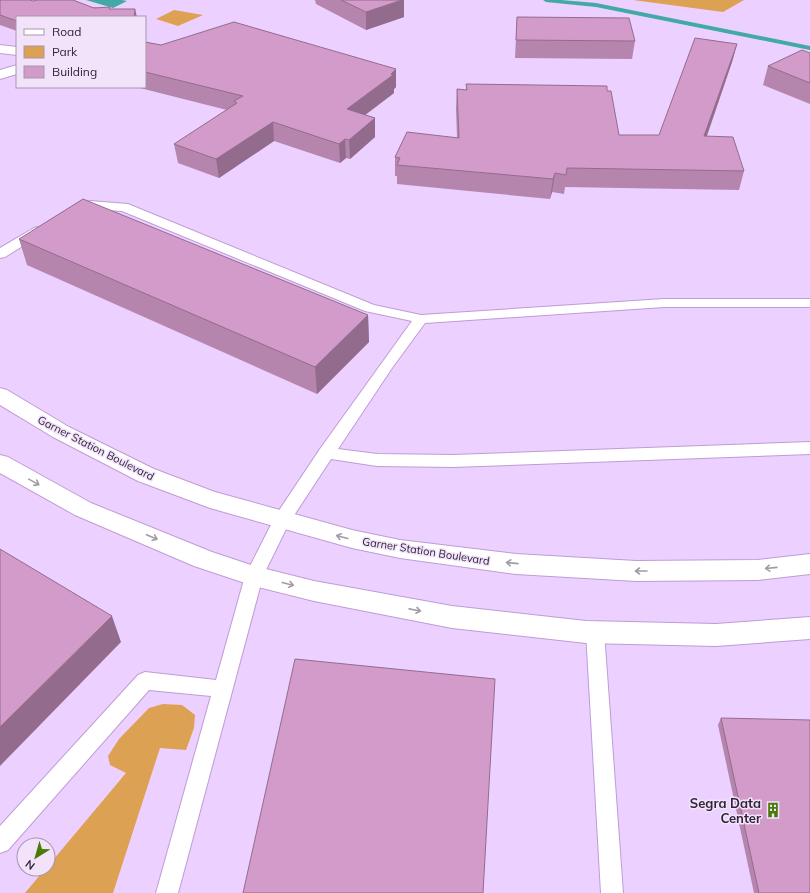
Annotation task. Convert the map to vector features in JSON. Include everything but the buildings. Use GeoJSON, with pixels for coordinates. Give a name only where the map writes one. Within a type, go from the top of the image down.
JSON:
{"type":"FeatureCollection","features":[{"type":"Feature","properties":{"kind":"street"},"geometry":{"type":"LineString","coordinates":[[0,49],[16,51]]}},
{"type":"Feature","properties":{"kind":"street"},"geometry":{"type":"LineString","coordinates":[[0,75],[16,69]]}},
{"type":"Feature","properties":{"kind":"street","name":"Garner Station Boulevard"},"geometry":{"type":"LineString","coordinates":[[0,395],[61,432],[146,475],[210,499],[352,539],[400,549],[516,564],[636,572],[758,570],[810,564]]}},
{"type":"Feature","properties":{"kind":"street"},"geometry":{"type":"LineString","coordinates":[[0,464],[83,509],[204,559],[254,576],[314,591],[452,617],[595,632],[716,635],[810,628]]}},
{"type":"Feature","properties":{"kind":"lane"},"geometry":{"type":"LineString","coordinates":[[0,254],[59,218],[90,205],[124,207],[370,308],[421,319],[664,303],[810,303]]}},
{"type":"Feature","properties":{"kind":"lane"},"geometry":{"type":"LineString","coordinates":[[167,893],[254,576],[282,520],[326,453],[421,319]]}},
{"type":"Feature","properties":{"kind":"lane"},"geometry":{"type":"LineString","coordinates":[[326,453],[377,460],[453,461],[810,448]]}},
{"type":"Feature","properties":{"kind":"lane"},"geometry":{"type":"LineString","coordinates":[[595,632],[612,893]]}},
{"type":"Feature","properties":{"kind":"lane"},"geometry":{"type":"LineString","coordinates":[[0,842],[145,681],[223,689]]}},
{"type":"Feature","properties":{"kind":"green space"},"geometry":{"type":"Polygon","coordinates":[[[633,0],[744,0],[723,12],[633,0]]]}},
{"type":"Feature","properties":{"kind":"green space"},"geometry":{"type":"Polygon","coordinates":[[[174,10],[203,15],[178,26],[156,19],[174,10]]]}},
{"type":"Feature","properties":{"kind":"green space"},"geometry":{"type":"Polygon","coordinates":[[[163,704],[182,705],[195,715],[194,728],[186,750],[160,748],[113,893],[25,893],[38,877],[56,877],[56,856],[126,773],[110,765],[108,756],[119,739],[149,708],[163,704]]]}},
{"type":"Feature","properties":{"kind":"shaded area"},"geometry":{"type":"Polygon","coordinates":[[[86,0],[122,0],[127,1],[113,8],[86,0]]]}},
{"type":"Feature","properties":{"kind":"waterway"},"geometry":{"type":"LineString","coordinates":[[546,0],[596,5],[810,48]]}},
{"type":"Feature","properties":{"kind":"place","name":"Segra Data Center"},"geometry":{"type":"Point","coordinates":[773,810]}}]}
